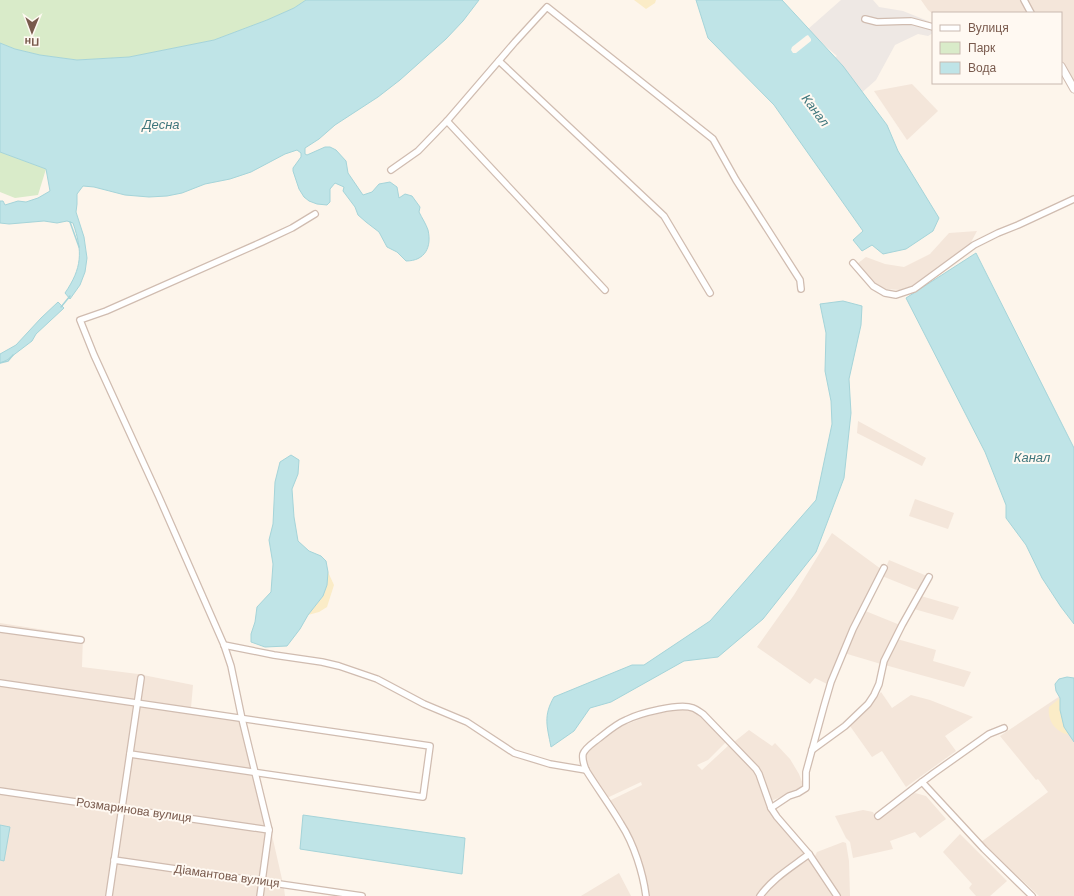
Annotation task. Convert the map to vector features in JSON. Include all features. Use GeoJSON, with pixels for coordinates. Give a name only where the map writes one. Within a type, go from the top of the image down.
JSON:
{"type":"FeatureCollection","features":[{"type":"Feature","properties":{"kind":"street"},"geometry":{"type":"LineString","coordinates":[[1024,0],[1030,12]]}},
{"type":"Feature","properties":{"kind":"street"},"geometry":{"type":"LineString","coordinates":[[391,170],[418,151],[447,121],[547,7],[713,139],[736,180],[800,280],[801,289]]}},
{"type":"Feature","properties":{"kind":"street"},"geometry":{"type":"LineString","coordinates":[[865,19],[877,22],[911,21],[932,27]]}},
{"type":"Feature","properties":{"kind":"street"},"geometry":{"type":"LineString","coordinates":[[499,60],[664,216],[710,293]]}},
{"type":"Feature","properties":{"kind":"street"},"geometry":{"type":"LineString","coordinates":[[1062,68],[1074,89]]}},
{"type":"Feature","properties":{"kind":"street"},"geometry":{"type":"LineString","coordinates":[[447,121],[605,290]]}},
{"type":"Feature","properties":{"kind":"street"},"geometry":{"type":"LineString","coordinates":[[853,263],[873,286],[885,294],[896,295],[914,289],[974,245],[1074,199]]}},
{"type":"Feature","properties":{"kind":"street"},"geometry":{"type":"LineString","coordinates":[[260,896],[269,830],[242,719],[231,666],[224,645],[159,497],[94,355],[80,320],[106,311],[262,242],[292,228],[316,214]]}},
{"type":"Feature","properties":{"kind":"street"},"geometry":{"type":"LineString","coordinates":[[771,808],[789,796],[806,788],[806,772],[831,682],[853,629],[884,568]]}},
{"type":"Feature","properties":{"kind":"street"},"geometry":{"type":"LineString","coordinates":[[812,750],[845,726],[868,704],[879,684],[884,661],[929,577]]}},
{"type":"Feature","properties":{"kind":"street"},"geometry":{"type":"LineString","coordinates":[[0,629],[81,640]]}},
{"type":"Feature","properties":{"kind":"street"},"geometry":{"type":"LineString","coordinates":[[224,645],[274,656],[322,662],[339,666],[376,679],[424,704],[467,722],[514,753],[550,764],[586,770]]}},
{"type":"Feature","properties":{"kind":"street"},"geometry":{"type":"LineString","coordinates":[[109,896],[141,678]]}},
{"type":"Feature","properties":{"kind":"street"},"geometry":{"type":"LineString","coordinates":[[0,683],[430,746],[423,797],[130,754]]}},
{"type":"Feature","properties":{"kind":"street"},"geometry":{"type":"LineString","coordinates":[[646,896],[642,874],[631,844],[622,825],[586,770],[583,755],[585,750],[625,720],[675,706],[694,708],[703,714],[756,769],[771,808],[809,854],[837,896]]}},
{"type":"Feature","properties":{"kind":"street"},"geometry":{"type":"LineString","coordinates":[[878,816],[934,773],[989,734],[1004,728]]}},
{"type":"Feature","properties":{"kind":"street"},"geometry":{"type":"LineString","coordinates":[[922,782],[984,849],[1032,896]]}},
{"type":"Feature","properties":{"kind":"street","name":"Розмаринова вулиця"},"geometry":{"type":"LineString","coordinates":[[0,791],[269,830]]}},
{"type":"Feature","properties":{"kind":"street"},"geometry":{"type":"LineString","coordinates":[[760,896],[775,879],[809,854]]}},
{"type":"Feature","properties":{"kind":"street","name":"Діамантова вулиця"},"geometry":{"type":"LineString","coordinates":[[114,860],[362,896]]}},
{"type":"Feature","properties":{"kind":"shaded area"},"geometry":{"type":"Polygon","coordinates":[[[841,0],[873,0],[879,7],[903,11],[932,23],[932,34],[928,36],[918,34],[895,45],[876,80],[841,111],[811,77],[837,56],[807,30],[841,0]]]}},
{"type":"Feature","properties":{"kind":"shaded area"},"geometry":{"type":"Polygon","coordinates":[[[921,0],[1074,0],[1074,84],[1062,64],[1062,12],[932,13],[921,0]]]}},
{"type":"Feature","properties":{"kind":"shaded area"},"geometry":{"type":"Polygon","coordinates":[[[912,84],[938,111],[907,140],[874,91],[912,84]]]}},
{"type":"Feature","properties":{"kind":"shaded area"},"geometry":{"type":"Polygon","coordinates":[[[977,231],[970,244],[911,287],[900,290],[886,289],[875,284],[857,264],[866,257],[885,264],[904,267],[930,254],[949,233],[977,231]]]}},
{"type":"Feature","properties":{"kind":"shaded area"},"geometry":{"type":"Polygon","coordinates":[[[858,421],[926,458],[922,466],[857,433],[858,421]]]}},
{"type":"Feature","properties":{"kind":"shaded area"},"geometry":{"type":"Polygon","coordinates":[[[915,499],[954,513],[948,529],[909,516],[915,499]]]}},
{"type":"Feature","properties":{"kind":"shaded area"},"geometry":{"type":"Polygon","coordinates":[[[832,533],[881,569],[848,631],[829,685],[815,678],[810,684],[757,647],[794,595],[832,533]]]}},
{"type":"Feature","properties":{"kind":"shaded area"},"geometry":{"type":"Polygon","coordinates":[[[889,560],[927,576],[919,591],[882,576],[889,560]]]}},
{"type":"Feature","properties":{"kind":"shaded area"},"geometry":{"type":"Polygon","coordinates":[[[921,596],[959,607],[953,620],[914,609],[921,596]]]}},
{"type":"Feature","properties":{"kind":"shaded area"},"geometry":{"type":"Polygon","coordinates":[[[863,610],[900,625],[881,664],[844,653],[863,610]]]}},
{"type":"Feature","properties":{"kind":"shaded area"},"geometry":{"type":"Polygon","coordinates":[[[0,623],[83,636],[82,667],[138,674],[193,685],[191,708],[245,716],[285,896],[0,896],[0,623]]]}},
{"type":"Feature","properties":{"kind":"shaded area"},"geometry":{"type":"Polygon","coordinates":[[[897,639],[936,650],[933,661],[971,672],[964,687],[885,665],[897,639]]]}},
{"type":"Feature","properties":{"kind":"shaded area"},"geometry":{"type":"Polygon","coordinates":[[[881,692],[892,708],[911,695],[930,700],[973,717],[945,736],[956,751],[906,787],[882,751],[872,757],[850,726],[865,712],[881,692]]]}},
{"type":"Feature","properties":{"kind":"shaded area"},"geometry":{"type":"Polygon","coordinates":[[[1063,694],[1074,737],[1074,896],[1039,896],[981,842],[1048,792],[1038,779],[1036,780],[1000,736],[1063,694]]]}},
{"type":"Feature","properties":{"kind":"shaded area"},"geometry":{"type":"Polygon","coordinates":[[[677,709],[693,711],[704,717],[727,741],[708,760],[697,765],[702,770],[729,745],[754,770],[758,776],[766,803],[796,840],[806,855],[758,896],[647,896],[632,840],[624,823],[609,801],[642,785],[641,782],[609,797],[606,796],[588,769],[586,758],[587,752],[612,730],[645,717],[677,709]]]}},
{"type":"Feature","properties":{"kind":"shaded area"},"geometry":{"type":"Polygon","coordinates":[[[749,730],[772,746],[775,743],[790,759],[799,774],[804,787],[771,801],[760,771],[734,742],[749,730]]]}},
{"type":"Feature","properties":{"kind":"shaded area"},"geometry":{"type":"Polygon","coordinates":[[[915,793],[926,796],[946,819],[920,838],[915,832],[890,841],[893,849],[853,858],[850,842],[846,838],[835,816],[863,810],[873,812],[877,820],[915,793]]]}},
{"type":"Feature","properties":{"kind":"shaded area"},"geometry":{"type":"Polygon","coordinates":[[[960,834],[1007,881],[990,896],[976,896],[969,888],[972,884],[943,852],[960,834]]]}},
{"type":"Feature","properties":{"kind":"shaded area"},"geometry":{"type":"Polygon","coordinates":[[[843,842],[846,843],[849,861],[850,896],[841,896],[814,858],[817,852],[843,842]]]}},
{"type":"Feature","properties":{"kind":"shaded area"},"geometry":{"type":"Polygon","coordinates":[[[808,857],[834,896],[762,896],[768,888],[808,857]]]}},
{"type":"Feature","properties":{"kind":"shaded area"},"geometry":{"type":"Polygon","coordinates":[[[619,873],[631,896],[581,896],[619,873]]]}},
{"type":"Feature","properties":{"kind":"green space"},"geometry":{"type":"Polygon","coordinates":[[[0,0],[306,0],[294,8],[267,20],[214,40],[129,57],[77,60],[40,55],[15,49],[0,43],[0,0]]]}},
{"type":"Feature","properties":{"kind":"green space"},"geometry":{"type":"Polygon","coordinates":[[[0,152],[46,169],[38,195],[15,198],[0,192],[0,152]]]}},
{"type":"Feature","properties":{"kind":"sand"},"geometry":{"type":"Polygon","coordinates":[[[634,0],[656,0],[655,3],[646,9],[634,0]]]}},
{"type":"Feature","properties":{"kind":"sand"},"geometry":{"type":"Polygon","coordinates":[[[328,572],[334,585],[327,607],[319,612],[308,615],[323,596],[327,585],[328,572]]]}},
{"type":"Feature","properties":{"kind":"sand"},"geometry":{"type":"Polygon","coordinates":[[[1060,698],[1062,718],[1069,735],[1056,729],[1049,717],[1049,707],[1060,698]]]}},
{"type":"Feature","properties":{"kind":"water","name":"Десна"},"geometry":{"type":"Polygon","coordinates":[[[306,0],[479,0],[463,21],[446,39],[400,80],[378,97],[335,125],[319,139],[305,148],[305,154],[307,155],[325,147],[330,147],[336,150],[346,161],[348,173],[363,195],[372,192],[379,184],[390,182],[397,187],[399,198],[405,194],[412,196],[420,207],[419,212],[428,230],[429,242],[426,252],[418,259],[406,261],[397,252],[387,247],[379,232],[358,215],[355,207],[343,191],[344,187],[335,183],[330,189],[330,202],[327,205],[309,201],[304,197],[299,189],[293,171],[293,168],[301,157],[301,153],[297,150],[285,154],[251,172],[230,179],[205,184],[182,193],[167,196],[149,197],[125,195],[94,187],[83,186],[77,194],[76,212],[84,237],[87,258],[85,272],[80,285],[70,299],[65,293],[75,276],[79,260],[78,243],[73,223],[67,221],[57,223],[44,221],[9,224],[0,223],[0,201],[3,201],[5,205],[18,201],[26,202],[38,198],[50,191],[46,169],[0,152],[0,43],[15,49],[40,55],[77,60],[129,57],[214,40],[267,20],[294,8],[306,0]]]}},
{"type":"Feature","properties":{"kind":"water","name":"Канал"},"geometry":{"type":"Polygon","coordinates":[[[696,0],[782,0],[843,66],[887,125],[898,151],[939,218],[933,231],[906,249],[883,254],[872,245],[862,251],[853,240],[863,231],[774,105],[708,38],[696,0]]]}},
{"type":"Feature","properties":{"kind":"water","name":"Канал"},"geometry":{"type":"Polygon","coordinates":[[[976,253],[1074,448],[1074,624],[1042,578],[1026,545],[1006,518],[1006,505],[985,452],[906,298],[976,253]]]}},
{"type":"Feature","properties":{"kind":"water"},"geometry":{"type":"Polygon","coordinates":[[[843,301],[862,306],[861,325],[849,379],[851,413],[844,478],[816,552],[763,619],[718,657],[684,661],[611,702],[590,708],[574,731],[551,747],[547,727],[547,716],[554,697],[632,665],[644,665],[710,621],[816,500],[832,424],[831,401],[825,371],[826,333],[820,304],[843,301]]]}},
{"type":"Feature","properties":{"kind":"water"},"geometry":{"type":"Polygon","coordinates":[[[58,302],[64,308],[36,334],[32,341],[7,360],[0,363],[0,354],[16,345],[58,302]]]}},
{"type":"Feature","properties":{"kind":"water"},"geometry":{"type":"Polygon","coordinates":[[[291,455],[299,460],[298,474],[292,489],[294,517],[298,541],[309,551],[321,556],[326,561],[328,572],[327,585],[323,596],[287,646],[265,647],[251,642],[251,634],[255,622],[257,607],[271,592],[273,564],[269,540],[273,524],[275,482],[280,462],[291,455]]]}},
{"type":"Feature","properties":{"kind":"water"},"geometry":{"type":"Polygon","coordinates":[[[1067,677],[1074,678],[1074,742],[1064,727],[1060,710],[1060,698],[1056,691],[1055,684],[1059,679],[1067,677]]]}},
{"type":"Feature","properties":{"kind":"water"},"geometry":{"type":"Polygon","coordinates":[[[303,815],[465,838],[462,874],[300,849],[303,815]]]}},
{"type":"Feature","properties":{"kind":"water"},"geometry":{"type":"Polygon","coordinates":[[[0,825],[10,827],[4,861],[0,860],[0,825]]]}},
{"type":"Feature","properties":{"kind":"pier"},"geometry":{"type":"Polygon","coordinates":[[[808,35],[811,41],[796,53],[793,53],[791,50],[792,47],[808,35]]]}},
{"type":"Feature","properties":{"kind":"waterway"},"geometry":{"type":"LineString","coordinates":[[70,222],[79,247]]}},
{"type":"Feature","properties":{"kind":"waterway"},"geometry":{"type":"LineString","coordinates":[[61,307],[70,296]]}},
{"type":"Feature","properties":{"kind":"waterway"},"geometry":{"type":"LineString","coordinates":[[0,363],[8,361],[13,355]]}}]}
